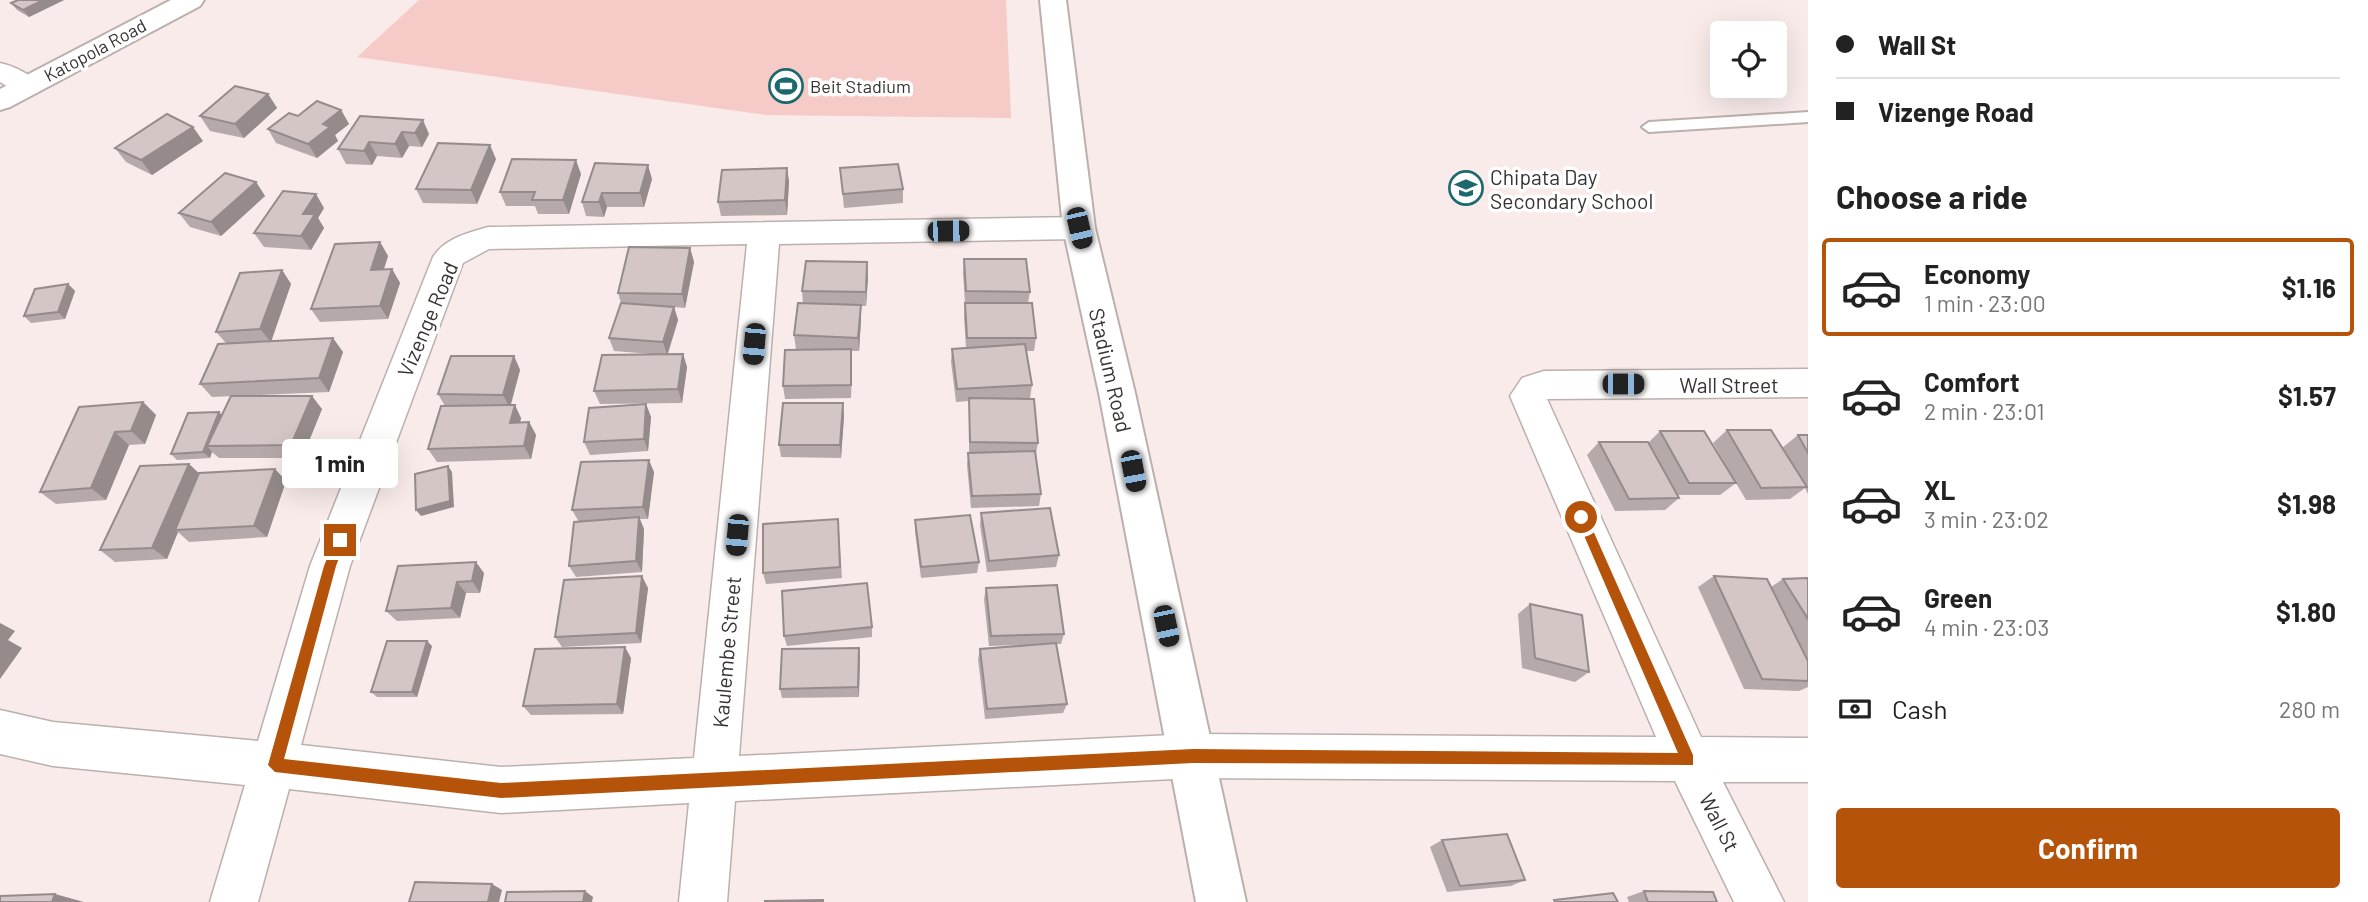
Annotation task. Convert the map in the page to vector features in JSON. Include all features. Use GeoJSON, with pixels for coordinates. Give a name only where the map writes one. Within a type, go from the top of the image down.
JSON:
{"type":"FeatureCollection","features":[{"type":"Feature","properties":{"kind":"street","name":"Katopola Road"},"geometry":{"type":"LineString","coordinates":[[0,101],[191,0]]}},
{"type":"Feature","properties":{"kind":"street","name":"Stadium Road"},"geometry":{"type":"LineString","coordinates":[[1053,0],[1079,228],[1117,393],[1221,902]]}},
{"type":"Feature","properties":{"kind":"street"},"geometry":{"type":"LineString","coordinates":[[0,71],[27,87]]}},
{"type":"Feature","properties":{"kind":"street","name":"Vizenge Road"},"geometry":{"type":"LineString","coordinates":[[234,902],[330,566],[449,257],[468,244],[488,238],[1079,228]]}},
{"type":"Feature","properties":{"kind":"street","name":"Kaulembe Street"},"geometry":{"type":"LineString","coordinates":[[703,902],[765,234]]}},
{"type":"Feature","properties":{"kind":"street","name":"Wall Street"},"geometry":{"type":"LineString","coordinates":[[1528,396],[1534,388],[1544,385],[1808,383]]}},
{"type":"Feature","properties":{"kind":"street","name":"Wall St"},"geometry":{"type":"LineString","coordinates":[[1528,396],[1688,760],[1760,902]]}},
{"type":"Feature","properties":{"kind":"street"},"geometry":{"type":"LineString","coordinates":[[0,732],[52,744],[501,790],[1193,756],[1808,760]]}},
{"type":"Feature","properties":{"kind":"lane"},"geometry":{"type":"LineString","coordinates":[[1649,127],[1808,117]]}},
{"type":"Feature","properties":{"kind":"shaded area","name":"Beit Stadium"},"geometry":{"type":"Polygon","coordinates":[[[419,0],[1006,0],[1011,118],[766,115],[357,57],[419,0]]]}},
{"type":"Feature","properties":{"kind":"building"},"geometry":{"type":"Polygon","coordinates":[[[18,0],[43,0],[23,10],[11,3],[18,0]]]}},
{"type":"Feature","properties":{"kind":"building"},"geometry":{"type":"Polygon","coordinates":[[[235,86],[268,94],[235,124],[200,116],[235,86]]]}},
{"type":"Feature","properties":{"kind":"building"},"geometry":{"type":"Polygon","coordinates":[[[317,101],[341,110],[323,124],[330,127],[308,144],[268,129],[289,113],[298,116],[317,101]]]}},
{"type":"Feature","properties":{"kind":"building"},"geometry":{"type":"Polygon","coordinates":[[[167,114],[193,127],[141,160],[115,148],[167,114]]]}},
{"type":"Feature","properties":{"kind":"building"},"geometry":{"type":"Polygon","coordinates":[[[360,116],[423,120],[415,133],[402,132],[395,144],[369,142],[364,151],[338,149],[360,116]]]}},
{"type":"Feature","properties":{"kind":"building"},"geometry":{"type":"Polygon","coordinates":[[[438,143],[490,145],[471,190],[416,189],[438,143]]]}},
{"type":"Feature","properties":{"kind":"building"},"geometry":{"type":"Polygon","coordinates":[[[512,159],[576,160],[563,200],[532,200],[535,192],[500,192],[512,159]]]}},
{"type":"Feature","properties":{"kind":"building"},"geometry":{"type":"Polygon","coordinates":[[[595,163],[648,165],[640,193],[602,193],[599,202],[582,202],[595,163]]]}},
{"type":"Feature","properties":{"kind":"building"},"geometry":{"type":"Polygon","coordinates":[[[898,164],[903,189],[843,194],[840,168],[898,164]]]}},
{"type":"Feature","properties":{"kind":"building"},"geometry":{"type":"Polygon","coordinates":[[[787,168],[785,200],[718,202],[722,170],[787,168]]]}},
{"type":"Feature","properties":{"kind":"building"},"geometry":{"type":"Polygon","coordinates":[[[225,173],[256,182],[211,222],[179,213],[225,173]]]}},
{"type":"Feature","properties":{"kind":"building"},"geometry":{"type":"Polygon","coordinates":[[[283,191],[316,194],[303,214],[315,214],[301,236],[254,233],[283,191]]]}},
{"type":"Feature","properties":{"kind":"building"},"geometry":{"type":"Polygon","coordinates":[[[380,242],[371,270],[392,269],[380,306],[311,309],[335,244],[380,242]]]}},
{"type":"Feature","properties":{"kind":"building"},"geometry":{"type":"Polygon","coordinates":[[[629,247],[690,248],[682,294],[618,293],[629,247]]]}},
{"type":"Feature","properties":{"kind":"building"},"geometry":{"type":"Polygon","coordinates":[[[964,259],[1026,259],[1030,292],[966,291],[964,259]]]}},
{"type":"Feature","properties":{"kind":"building"},"geometry":{"type":"Polygon","coordinates":[[[806,261],[867,262],[866,292],[802,291],[806,261]]]}},
{"type":"Feature","properties":{"kind":"building"},"geometry":{"type":"Polygon","coordinates":[[[282,270],[260,329],[216,332],[240,273],[282,270]]]}},
{"type":"Feature","properties":{"kind":"building"},"geometry":{"type":"Polygon","coordinates":[[[68,284],[58,312],[24,316],[35,289],[68,284]]]}},
{"type":"Feature","properties":{"kind":"building"},"geometry":{"type":"Polygon","coordinates":[[[621,303],[674,307],[663,342],[609,338],[621,303]]]}},
{"type":"Feature","properties":{"kind":"building"},"geometry":{"type":"Polygon","coordinates":[[[798,303],[861,305],[858,338],[794,335],[798,303]]]}},
{"type":"Feature","properties":{"kind":"building"},"geometry":{"type":"Polygon","coordinates":[[[965,303],[1032,303],[1036,338],[967,338],[965,303]]]}},
{"type":"Feature","properties":{"kind":"building"},"geometry":{"type":"Polygon","coordinates":[[[333,338],[319,378],[200,384],[218,344],[333,338]]]}},
{"type":"Feature","properties":{"kind":"building"},"geometry":{"type":"Polygon","coordinates":[[[1025,344],[1032,385],[957,389],[952,349],[1025,344]]]}},
{"type":"Feature","properties":{"kind":"building"},"geometry":{"type":"Polygon","coordinates":[[[851,349],[851,385],[783,386],[785,350],[851,349]]]}},
{"type":"Feature","properties":{"kind":"building"},"geometry":{"type":"Polygon","coordinates":[[[683,354],[678,389],[594,391],[602,355],[683,354]]]}},
{"type":"Feature","properties":{"kind":"building"},"geometry":{"type":"Polygon","coordinates":[[[451,356],[514,356],[503,395],[438,394],[451,356]]]}},
{"type":"Feature","properties":{"kind":"building"},"geometry":{"type":"Polygon","coordinates":[[[231,396],[312,396],[291,445],[207,446],[231,396]]]}},
{"type":"Feature","properties":{"kind":"building"},"geometry":{"type":"Polygon","coordinates":[[[969,398],[1034,399],[1038,443],[970,442],[969,398]]]}},
{"type":"Feature","properties":{"kind":"building"},"geometry":{"type":"Polygon","coordinates":[[[143,402],[131,431],[115,432],[91,488],[40,492],[79,407],[143,402]]]}},
{"type":"Feature","properties":{"kind":"building"},"geometry":{"type":"Polygon","coordinates":[[[783,403],[843,403],[840,445],[779,445],[783,403]]]}},
{"type":"Feature","properties":{"kind":"building"},"geometry":{"type":"Polygon","coordinates":[[[646,404],[644,439],[584,442],[589,408],[646,404]]]}},
{"type":"Feature","properties":{"kind":"building"},"geometry":{"type":"Polygon","coordinates":[[[515,405],[510,423],[529,422],[524,446],[428,449],[441,406],[515,405]]]}},
{"type":"Feature","properties":{"kind":"building"},"geometry":{"type":"Polygon","coordinates":[[[219,412],[203,452],[171,454],[188,413],[219,412]]]}},
{"type":"Feature","properties":{"kind":"building"},"geometry":{"type":"Polygon","coordinates":[[[1727,430],[1771,430],[1807,487],[1761,488],[1727,430]]]}},
{"type":"Feature","properties":{"kind":"building"},"geometry":{"type":"Polygon","coordinates":[[[1660,431],[1704,431],[1736,483],[1689,483],[1660,431]]]}},
{"type":"Feature","properties":{"kind":"building"},"geometry":{"type":"Polygon","coordinates":[[[1798,435],[1808,435],[1808,453],[1798,435]]]}},
{"type":"Feature","properties":{"kind":"building"},"geometry":{"type":"Polygon","coordinates":[[[1599,442],[1648,442],[1679,498],[1629,499],[1599,442]]]}},
{"type":"Feature","properties":{"kind":"building"},"geometry":{"type":"Polygon","coordinates":[[[1035,451],[1041,494],[972,496],[968,453],[1035,451]]]}},
{"type":"Feature","properties":{"kind":"building"},"geometry":{"type":"Polygon","coordinates":[[[649,460],[643,507],[572,510],[581,462],[649,460]]]}},
{"type":"Feature","properties":{"kind":"building"},"geometry":{"type":"Polygon","coordinates":[[[189,464],[152,548],[100,550],[140,466],[189,464]]]}},
{"type":"Feature","properties":{"kind":"building"},"geometry":{"type":"Polygon","coordinates":[[[448,466],[450,501],[416,510],[415,474],[448,466]]]}},
{"type":"Feature","properties":{"kind":"building"},"geometry":{"type":"Polygon","coordinates":[[[275,469],[254,526],[175,530],[199,473],[275,469]]]}},
{"type":"Feature","properties":{"kind":"building"},"geometry":{"type":"Polygon","coordinates":[[[1050,508],[1059,555],[989,561],[981,513],[1050,508]]]}},
{"type":"Feature","properties":{"kind":"building"},"geometry":{"type":"Polygon","coordinates":[[[970,515],[979,562],[921,567],[915,520],[970,515]]]}},
{"type":"Feature","properties":{"kind":"building"},"geometry":{"type":"Polygon","coordinates":[[[639,517],[636,561],[569,566],[574,522],[639,517]]]}},
{"type":"Feature","properties":{"kind":"building"},"geometry":{"type":"Polygon","coordinates":[[[838,519],[840,567],[763,573],[763,524],[838,519]]]}},
{"type":"Feature","properties":{"kind":"building"},"geometry":{"type":"Polygon","coordinates":[[[476,562],[472,581],[457,582],[451,608],[386,611],[398,566],[476,562]]]}},
{"type":"Feature","properties":{"kind":"building"},"geometry":{"type":"Polygon","coordinates":[[[642,576],[636,633],[555,637],[564,580],[642,576]]]}},
{"type":"Feature","properties":{"kind":"building"},"geometry":{"type":"Polygon","coordinates":[[[1714,576],[1767,579],[1808,661],[1808,681],[1762,679],[1714,576]]]}},
{"type":"Feature","properties":{"kind":"building"},"geometry":{"type":"Polygon","coordinates":[[[1808,578],[1808,619],[1783,579],[1808,578]]]}},
{"type":"Feature","properties":{"kind":"building"},"geometry":{"type":"Polygon","coordinates":[[[867,583],[872,627],[784,636],[782,591],[867,583]]]}},
{"type":"Feature","properties":{"kind":"building"},"geometry":{"type":"Polygon","coordinates":[[[1057,585],[1064,634],[991,636],[986,588],[1057,585]]]}},
{"type":"Feature","properties":{"kind":"building"},"geometry":{"type":"Polygon","coordinates":[[[1530,604],[1582,615],[1589,672],[1535,658],[1530,604]]]}},
{"type":"Feature","properties":{"kind":"building"},"geometry":{"type":"Polygon","coordinates":[[[387,641],[427,641],[412,692],[371,692],[387,641]]]}},
{"type":"Feature","properties":{"kind":"building"},"geometry":{"type":"Polygon","coordinates":[[[1056,643],[1067,704],[987,709],[980,649],[1056,643]]]}},
{"type":"Feature","properties":{"kind":"building"},"geometry":{"type":"Polygon","coordinates":[[[625,647],[617,704],[523,706],[535,649],[625,647]]]}},
{"type":"Feature","properties":{"kind":"building"},"geometry":{"type":"Polygon","coordinates":[[[859,648],[858,687],[780,689],[782,649],[859,648]]]}},
{"type":"Feature","properties":{"kind":"building"},"geometry":{"type":"Polygon","coordinates":[[[1507,834],[1525,880],[1460,886],[1442,840],[1507,834]]]}},
{"type":"Feature","properties":{"kind":"building"},"geometry":{"type":"Polygon","coordinates":[[[415,882],[492,884],[488,902],[409,902],[415,882]]]}},
{"type":"Feature","properties":{"kind":"building"},"geometry":{"type":"Polygon","coordinates":[[[585,891],[583,902],[505,902],[507,892],[585,891]]]}},
{"type":"Feature","properties":{"kind":"building"},"geometry":{"type":"Polygon","coordinates":[[[1644,891],[1713,892],[1717,902],[1648,902],[1644,891]]]}},
{"type":"Feature","properties":{"kind":"building"},"geometry":{"type":"Polygon","coordinates":[[[1613,893],[1618,902],[1554,900],[1613,893]]]}},
{"type":"Feature","properties":{"kind":"building"},"geometry":{"type":"Polygon","coordinates":[[[55,894],[52,902],[0,902],[0,896],[55,894]]]}},
{"type":"Feature","properties":{"kind":"building"},"geometry":{"type":"Polygon","coordinates":[[[765,901],[823,902],[765,902],[765,901]]]}},
{"type":"Feature","properties":{"kind":"place","name":"Beit Stadium"},"geometry":{"type":"Point","coordinates":[786,86]}},
{"type":"Feature","properties":{"kind":"place","name":"Chipata Day Secondary School"},"geometry":{"type":"Point","coordinates":[1466,188]}},
{"type":"Feature","properties":{"kind":"route"},"geometry":{"type":"LineString","coordinates":[[340,540],[330,566],[275,765],[406,782],[501,790],[1193,756],[1688,760],[1581,517]]}}]}
